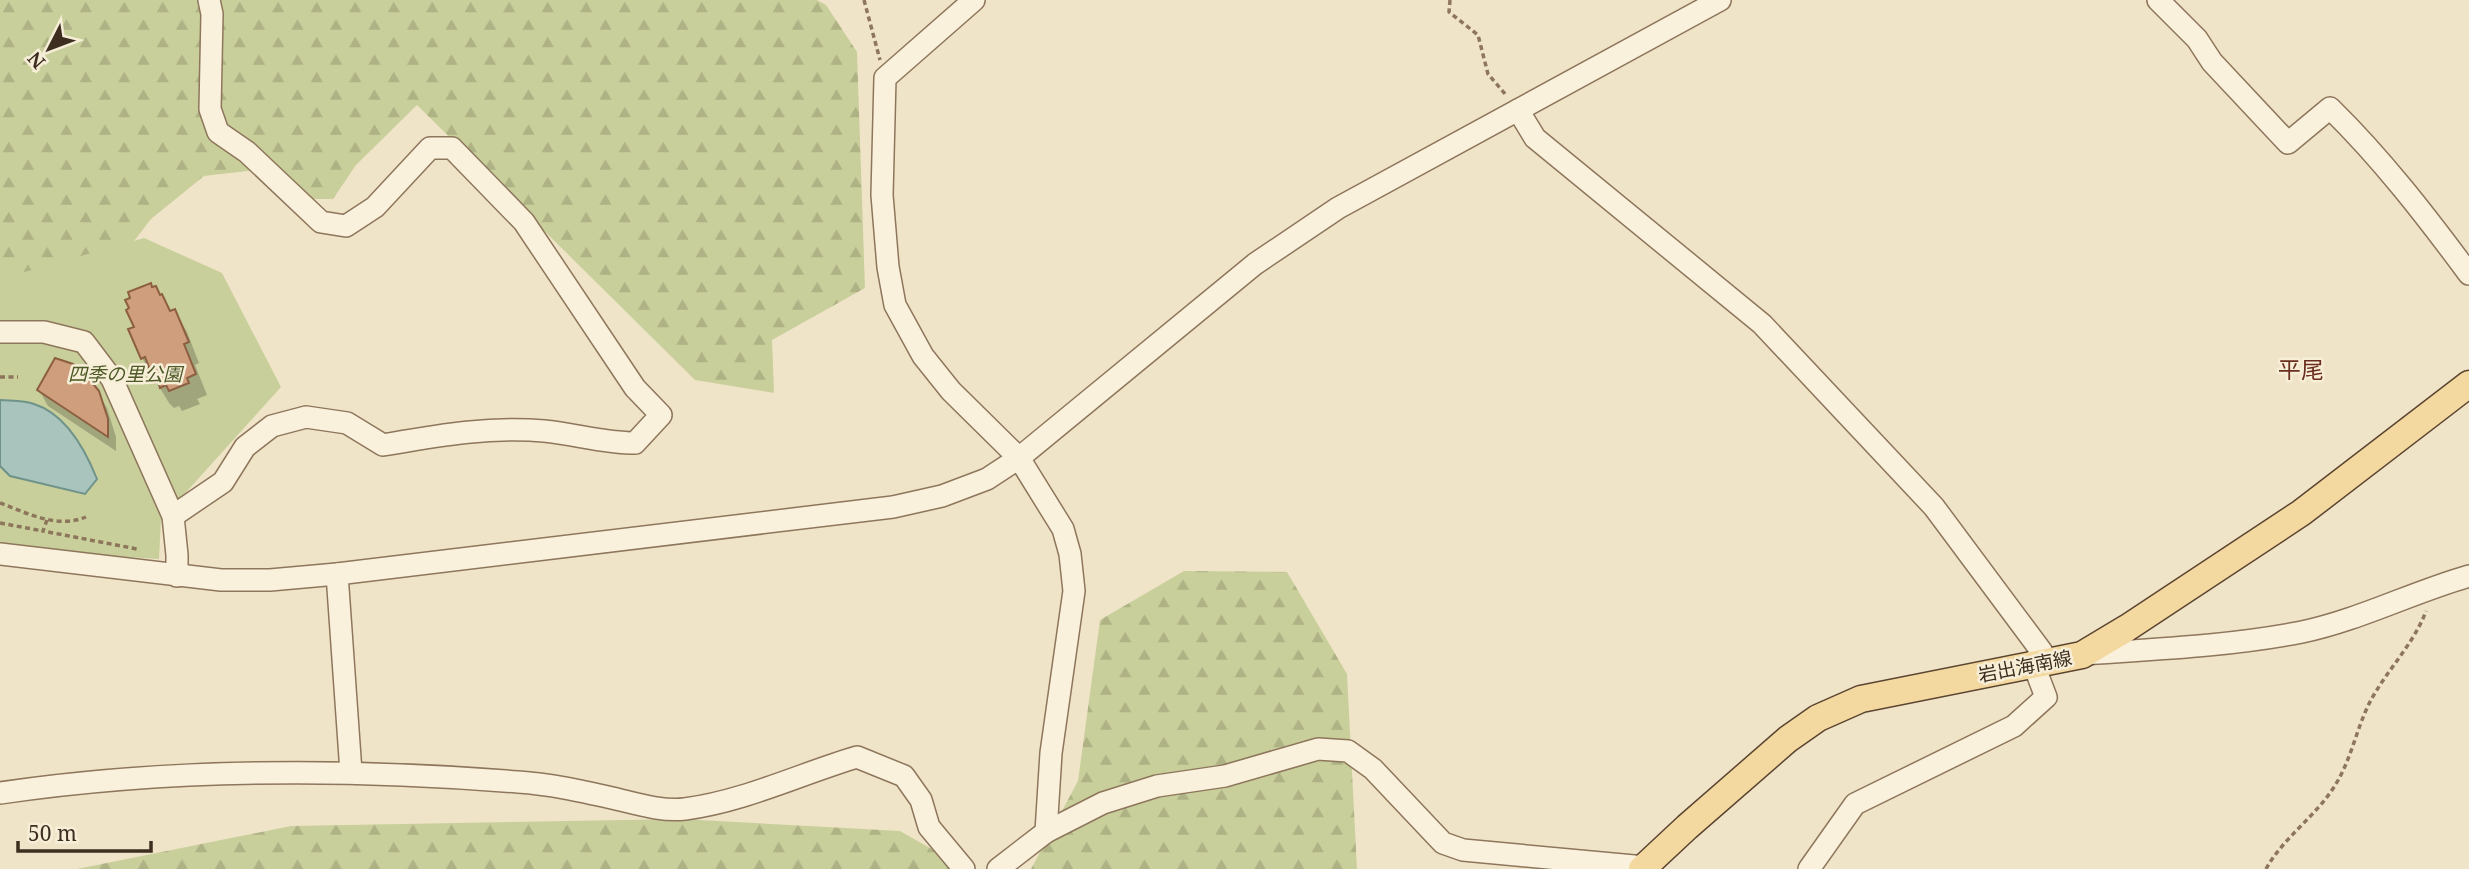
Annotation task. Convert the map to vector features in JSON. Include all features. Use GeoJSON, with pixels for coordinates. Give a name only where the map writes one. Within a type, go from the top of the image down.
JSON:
{"type":"FeatureCollection","features":[{"type":"Feature","properties":{"kind":"main road","name":"岩出海南線"},"geometry":{"type":"LineString","coordinates":[[1645,868],[1687,827],[1788,739],[1818,718],[1861,699],[2082,654],[2127,628],[2301,513],[2469,384]]}},
{"type":"Feature","properties":{"kind":"street"},"geometry":{"type":"LineString","coordinates":[[173,516],[223,482],[245,447],[272,426],[306,417],[347,423],[383,445],[463,431],[543,431],[610,443],[635,443],[661,415],[635,388],[524,222],[452,148],[430,148],[375,207],[346,226],[321,222],[247,152],[218,132],[211,109],[212,14],[209,0]]}},
{"type":"Feature","properties":{"kind":"street"},"geometry":{"type":"LineString","coordinates":[[974,0],[885,78],[882,195],[888,267],[895,305],[923,356],[951,391],[1019,458],[1063,529],[1070,554],[1074,591],[1051,753],[1046,832]]}},
{"type":"Feature","properties":{"kind":"street"},"geometry":{"type":"LineString","coordinates":[[0,554],[177,571],[221,580],[271,580],[894,507],[942,496],[987,479],[1019,458],[1255,264],[1338,208],[1720,0]]}},
{"type":"Feature","properties":{"kind":"street"},"geometry":{"type":"LineString","coordinates":[[2158,0],[2197,39],[2212,62],[2288,143],[2330,108],[2366,143],[2410,195],[2469,274]]}},
{"type":"Feature","properties":{"kind":"street"},"geometry":{"type":"LineString","coordinates":[[1518,110],[1535,138],[1762,324],[1934,507],[2042,652],[2033,663],[2046,697],[2014,726],[1855,804],[1809,869]]}},
{"type":"Feature","properties":{"kind":"street"},"geometry":{"type":"LineString","coordinates":[[0,332],[44,332],[84,342],[112,379],[176,524],[177,571]]}},
{"type":"Feature","properties":{"kind":"street"},"geometry":{"type":"LineString","coordinates":[[337,574],[351,772]]}},
{"type":"Feature","properties":{"kind":"street"},"geometry":{"type":"LineString","coordinates":[[2082,654],[2231,643],[2304,631],[2356,616],[2469,576]]}},
{"type":"Feature","properties":{"kind":"street"},"geometry":{"type":"LineString","coordinates":[[998,869],[1046,832],[1103,803],[1157,786],[1225,776],[1318,749],[1348,751],[1373,769],[1443,843],[1463,850],[1645,868]]}},
{"type":"Feature","properties":{"kind":"street"},"geometry":{"type":"LineString","coordinates":[[0,793],[160,776],[351,772],[520,782],[639,804],[682,809],[732,800],[857,757],[904,776],[921,800],[929,827],[964,869]]}},
{"type":"Feature","properties":{"kind":"path"},"geometry":{"type":"LineString","coordinates":[[864,0],[885,78]]}},
{"type":"Feature","properties":{"kind":"path"},"geometry":{"type":"LineString","coordinates":[[1450,0],[1449,12],[1478,35],[1488,74],[1518,110]]}},
{"type":"Feature","properties":{"kind":"path"},"geometry":{"type":"LineString","coordinates":[[0,377],[18,377]]}},
{"type":"Feature","properties":{"kind":"path"},"geometry":{"type":"LineString","coordinates":[[0,503],[47,520],[78,520],[86,517]]}},
{"type":"Feature","properties":{"kind":"path"},"geometry":{"type":"LineString","coordinates":[[43,531],[47,520]]}},
{"type":"Feature","properties":{"kind":"path"},"geometry":{"type":"LineString","coordinates":[[0,523],[150,551],[177,571]]}},
{"type":"Feature","properties":{"kind":"path"},"geometry":{"type":"LineString","coordinates":[[2266,869],[2272,858],[2316,811],[2336,784],[2374,694],[2424,618],[2436,586]]}},
{"type":"Feature","properties":{"kind":"green space"},"geometry":{"type":"Polygon","coordinates":[[[0,0],[817,0],[826,5],[857,52],[865,288],[772,340],[774,393],[695,380],[417,105],[356,165],[333,199],[311,199],[274,168],[204,176],[151,219],[105,279],[0,279],[0,0]]]}},
{"type":"Feature","properties":{"kind":"green space","name":"四季の里公園"},"geometry":{"type":"Polygon","coordinates":[[[144,238],[222,273],[281,387],[161,520],[159,559],[0,549],[0,279],[144,238]]]}},
{"type":"Feature","properties":{"kind":"green space"},"geometry":{"type":"Polygon","coordinates":[[[1184,571],[1287,572],[1347,674],[1357,869],[1031,869],[1078,781],[1100,620],[1184,571]]]}},
{"type":"Feature","properties":{"kind":"green space"},"geometry":{"type":"Polygon","coordinates":[[[681,819],[900,831],[967,869],[77,869],[291,826],[681,819]]]}},
{"type":"Feature","properties":{"kind":"water"},"geometry":{"type":"Polygon","coordinates":[[[0,400],[34,404],[65,424],[87,456],[97,479],[85,494],[10,476],[0,466],[0,400]]]}},
{"type":"Feature","properties":{"kind":"building"},"geometry":{"type":"Polygon","coordinates":[[[151,283],[152,287],[156,286],[160,295],[162,294],[170,311],[175,309],[189,342],[184,344],[196,374],[187,378],[189,383],[169,391],[166,385],[160,388],[158,382],[155,383],[145,357],[141,359],[128,329],[134,327],[126,310],[129,308],[125,300],[130,298],[128,292],[151,283]]]}},
{"type":"Feature","properties":{"kind":"building"},"geometry":{"type":"Polygon","coordinates":[[[55,358],[73,364],[99,391],[108,419],[108,437],[37,390],[55,358]]]}},
{"type":"Feature","properties":{"kind":"district","name":"平尾"},"geometry":{"type":"Point","coordinates":[2301,369]}}]}
